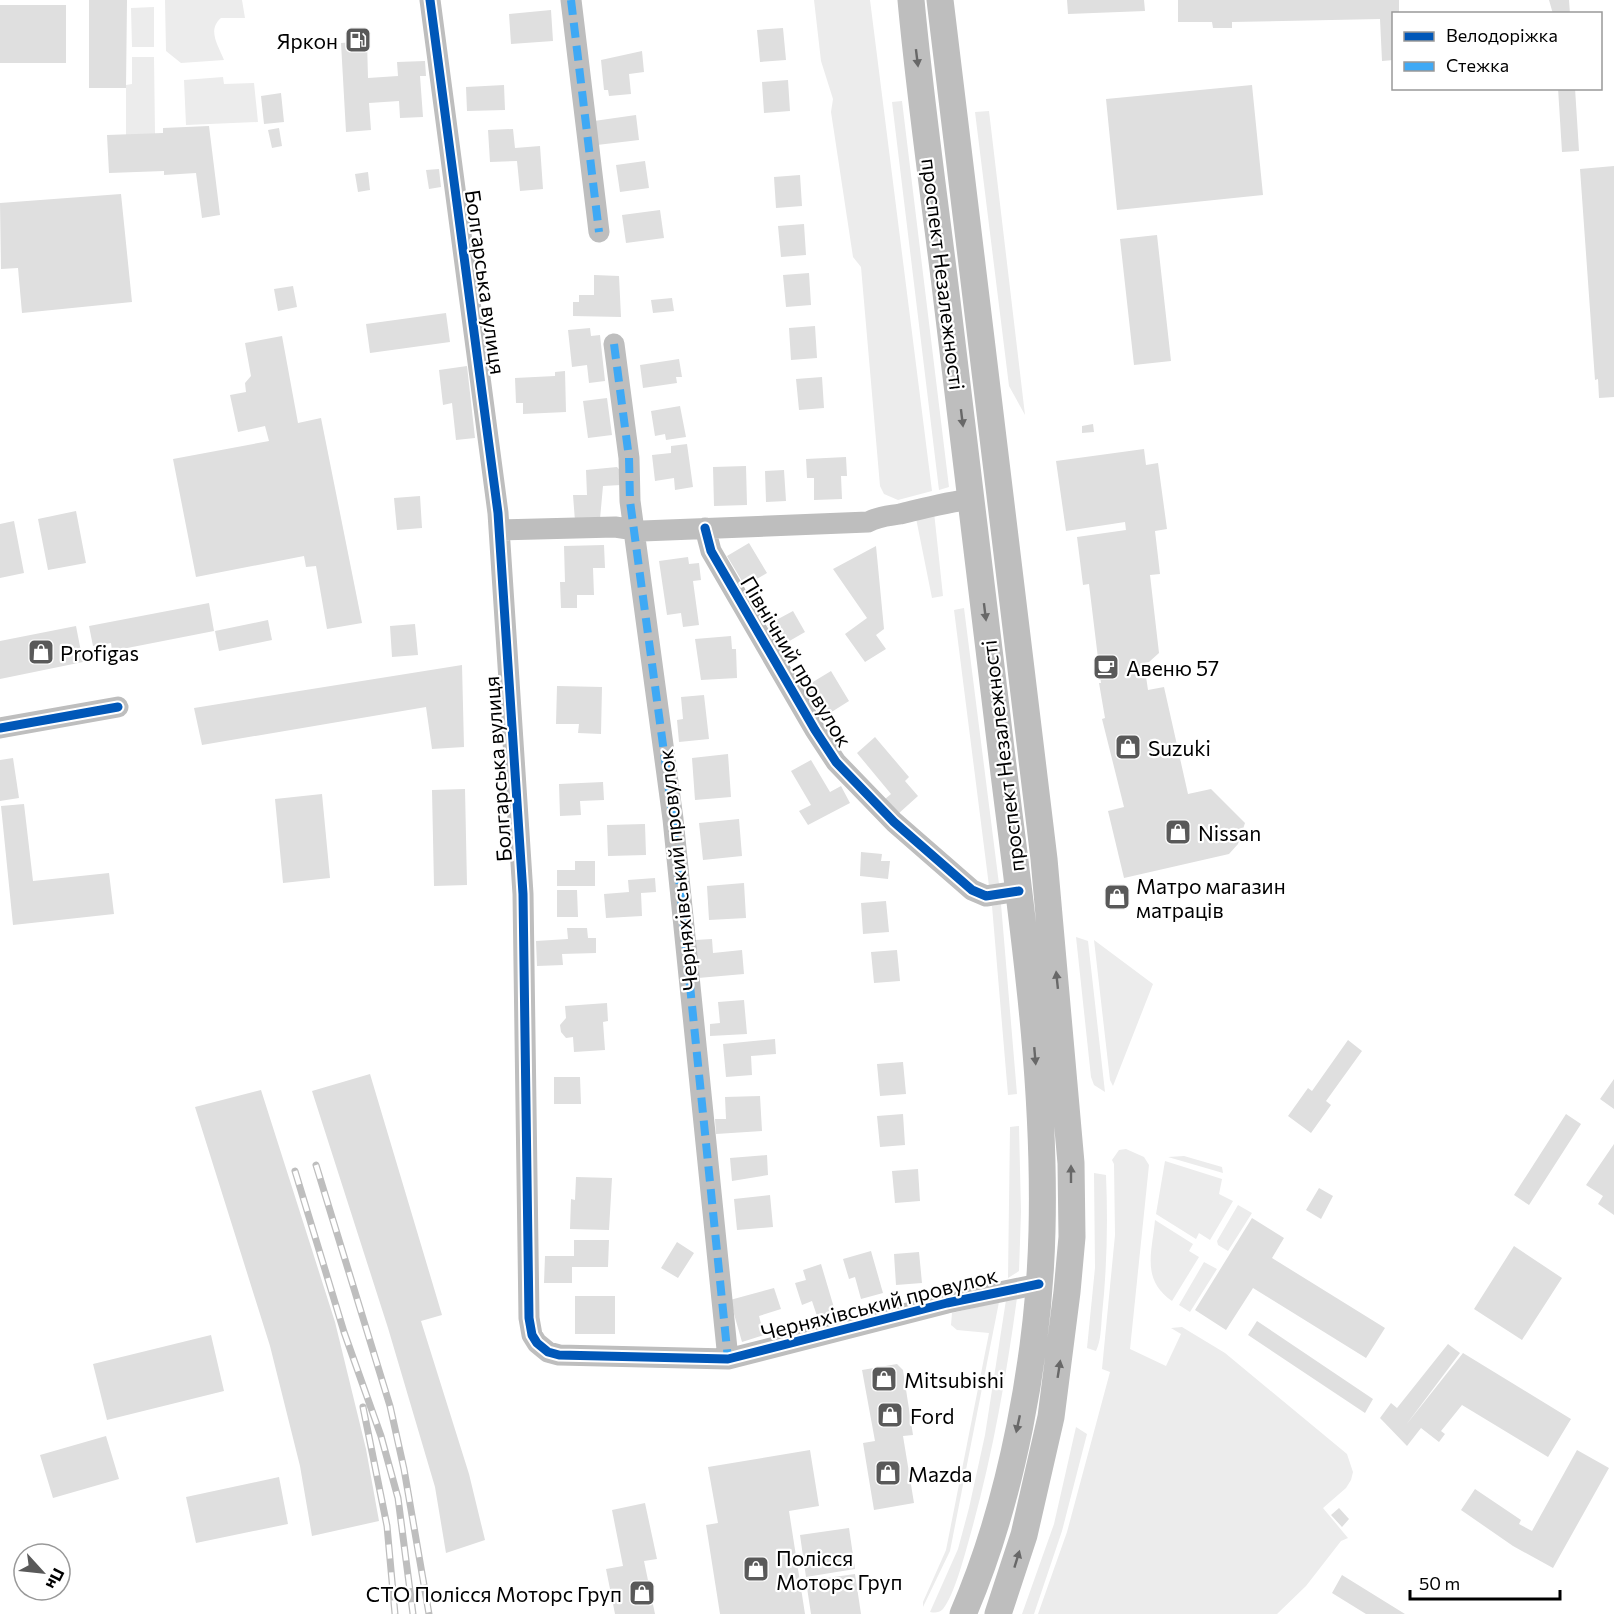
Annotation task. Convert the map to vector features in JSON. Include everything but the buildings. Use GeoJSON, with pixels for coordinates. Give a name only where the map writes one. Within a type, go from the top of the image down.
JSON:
{"type":"FeatureCollection","features":[{"type":"Feature","properties":{"kind":"main road","name":"проспект Незалежності"},"geometry":{"type":"LineString","coordinates":[[911,0],[1019,891],[1038,1089],[1042,1230],[1033,1342],[1011,1460],[985,1560],[963,1614]]}},
{"type":"Feature","properties":{"kind":"main road","name":"проспект Незалежності"},"geometry":{"type":"LineString","coordinates":[[940,0],[1044,859],[1071,1163],[1072,1237],[1051,1417],[1024,1535],[998,1614]]}},
{"type":"Feature","properties":{"kind":"street","name":"Болгарська вулиця"},"geometry":{"type":"LineString","coordinates":[[430,0],[500,530],[524,894],[529,1318],[532,1335],[542,1349],[573,1356],[728,1359]]}},
{"type":"Feature","properties":{"kind":"street"},"geometry":{"type":"LineString","coordinates":[[571,0],[599,232]]}},
{"type":"Feature","properties":{"kind":"street","name":"Черняхівський провулок"},"geometry":{"type":"LineString","coordinates":[[614,344],[629,458],[634,529],[673,819],[728,1359],[947,1303],[1039,1284]]}},
{"type":"Feature","properties":{"kind":"street"},"geometry":{"type":"LineString","coordinates":[[500,530],[705,528],[868,522],[880,516],[898,514],[937,503],[972,499]]}},
{"type":"Feature","properties":{"kind":"street","name":"Північний провулок"},"geometry":{"type":"LineString","coordinates":[[705,528],[711,551],[836,762],[894,822],[972,890],[986,896],[1019,891]]}},
{"type":"Feature","properties":{"kind":"street"},"geometry":{"type":"LineString","coordinates":[[0,728],[118,707]]}},
{"type":"Feature","properties":{"kind":"shaded area"},"geometry":{"type":"Polygon","coordinates":[[[165,0],[242,0],[245,18],[221,18],[215,28],[215,38],[224,60],[181,63],[166,51],[165,0]]]}},
{"type":"Feature","properties":{"kind":"shaded area"},"geometry":{"type":"Polygon","coordinates":[[[814,0],[870,0],[932,491],[898,500],[884,494],[880,486],[861,267],[853,257],[831,112],[833,99],[821,61],[814,0]]]}},
{"type":"Feature","properties":{"kind":"shaded area"},"geometry":{"type":"Polygon","coordinates":[[[154,7],[154,47],[132,47],[131,8],[154,7]]]}},
{"type":"Feature","properties":{"kind":"shaded area"},"geometry":{"type":"Polygon","coordinates":[[[132,57],[154,57],[155,134],[126,135],[126,85],[132,84],[132,57]]]}},
{"type":"Feature","properties":{"kind":"shaded area"},"geometry":{"type":"Polygon","coordinates":[[[223,77],[224,84],[254,83],[258,122],[186,125],[184,80],[223,77]]]}},
{"type":"Feature","properties":{"kind":"shaded area"},"geometry":{"type":"Polygon","coordinates":[[[902,101],[949,487],[939,490],[892,102],[902,101]]]}},
{"type":"Feature","properties":{"kind":"shaded area"},"geometry":{"type":"Polygon","coordinates":[[[989,111],[1025,415],[1009,386],[975,112],[989,111]]]}},
{"type":"Feature","properties":{"kind":"shaded area"},"geometry":{"type":"Polygon","coordinates":[[[934,512],[943,596],[932,598],[916,518],[934,512]]]}},
{"type":"Feature","properties":{"kind":"shaded area"},"geometry":{"type":"Polygon","coordinates":[[[964,608],[999,884],[989,886],[954,610],[964,608]]]}},
{"type":"Feature","properties":{"kind":"shaded area"},"geometry":{"type":"Polygon","coordinates":[[[1001,904],[1017,1094],[1008,1095],[992,906],[1001,904]]]}},
{"type":"Feature","properties":{"kind":"shaded area"},"geometry":{"type":"Polygon","coordinates":[[[1076,937],[1088,941],[1105,1092],[1094,1085],[1091,1077],[1076,937]]]}},
{"type":"Feature","properties":{"kind":"shaded area"},"geometry":{"type":"Polygon","coordinates":[[[1094,940],[1153,984],[1113,1086],[1110,1080],[1094,940]]]}},
{"type":"Feature","properties":{"kind":"shaded area"},"geometry":{"type":"Polygon","coordinates":[[[1019,1126],[1021,1212],[1019,1271],[1008,1278],[1010,1127],[1019,1126]]]}},
{"type":"Feature","properties":{"kind":"shaded area"},"geometry":{"type":"Polygon","coordinates":[[[1126,1149],[1144,1157],[1149,1165],[1130,1349],[1166,1366],[1181,1334],[1171,1328],[1182,1327],[1225,1353],[1347,1454],[1353,1472],[1346,1488],[1323,1508],[1348,1538],[1341,1541],[1306,1586],[1277,1614],[1038,1614],[1067,1532],[1110,1372],[1102,1369],[1115,1235],[1114,1164],[1112,1160],[1119,1150],[1126,1149]]]}},
{"type":"Feature","properties":{"kind":"shaded area"},"geometry":{"type":"Polygon","coordinates":[[[1184,1156],[1222,1167],[1223,1173],[1168,1157],[1184,1156]]]}},
{"type":"Feature","properties":{"kind":"shaded area"},"geometry":{"type":"Polygon","coordinates":[[[1165,1161],[1222,1179],[1219,1194],[1233,1201],[1210,1240],[1199,1233],[1196,1239],[1156,1214],[1165,1161]]]}},
{"type":"Feature","properties":{"kind":"shaded area"},"geometry":{"type":"Polygon","coordinates":[[[1094,1173],[1106,1175],[1107,1210],[1104,1297],[1096,1351],[1087,1348],[1095,1268],[1094,1173]]]}},
{"type":"Feature","properties":{"kind":"shaded area"},"geometry":{"type":"Polygon","coordinates":[[[1238,1205],[1252,1213],[1228,1251],[1218,1245],[1217,1241],[1238,1205]]]}},
{"type":"Feature","properties":{"kind":"shaded area"},"geometry":{"type":"Polygon","coordinates":[[[1155,1220],[1193,1244],[1189,1251],[1199,1257],[1172,1301],[1162,1293],[1152,1274],[1151,1254],[1155,1220]]]}},
{"type":"Feature","properties":{"kind":"shaded area"},"geometry":{"type":"Polygon","coordinates":[[[1204,1262],[1217,1269],[1190,1312],[1179,1305],[1204,1262]]]}},
{"type":"Feature","properties":{"kind":"shaded area"},"geometry":{"type":"Polygon","coordinates":[[[1017,1298],[998,1418],[968,1544],[947,1603],[940,1611],[930,1612],[958,1549],[985,1435],[1006,1300],[1017,1298]]]}},
{"type":"Feature","properties":{"kind":"shaded area"},"geometry":{"type":"Polygon","coordinates":[[[999,1302],[950,1551],[923,1607],[923,1602],[946,1550],[989,1333],[957,1330],[951,1325],[952,1313],[999,1302]]]}},
{"type":"Feature","properties":{"kind":"shaded area"},"geometry":{"type":"Polygon","coordinates":[[[1076,1427],[1087,1434],[1062,1531],[1034,1614],[1022,1614],[1054,1524],[1076,1427]]]}},
{"type":"Feature","properties":{"kind":"railway"},"geometry":{"type":"LineString","coordinates":[[316,1165],[390,1406],[404,1469],[429,1614]]}},
{"type":"Feature","properties":{"kind":"railway"},"geometry":{"type":"LineString","coordinates":[[295,1171],[344,1332],[381,1436],[398,1498],[413,1614]]}},
{"type":"Feature","properties":{"kind":"railway"},"geometry":{"type":"LineString","coordinates":[[363,1407],[387,1526],[395,1614]]}},
{"type":"Feature","properties":{"kind":"marked path"},"geometry":{"type":"LineString","coordinates":[[571,0],[599,232]]}},
{"type":"Feature","properties":{"kind":"marked path"},"geometry":{"type":"LineString","coordinates":[[614,344],[629,458],[630,501],[673,819],[728,1359]]}},
{"type":"Feature","properties":{"kind":"cycle path"},"geometry":{"type":"LineString","coordinates":[[430,0],[498,513],[523,894],[529,1318],[532,1335],[537,1343],[548,1352],[559,1355],[728,1359],[947,1303],[1039,1284]]}},
{"type":"Feature","properties":{"kind":"cycle path"},"geometry":{"type":"LineString","coordinates":[[705,528],[711,551],[836,762],[894,822],[972,890],[986,896],[1019,891]]}},
{"type":"Feature","properties":{"kind":"cycle path"},"geometry":{"type":"LineString","coordinates":[[0,728],[118,707]]}},
{"type":"Feature","properties":{"kind":"place","name":"Яркон"},"geometry":{"type":"Point","coordinates":[358,40]}},
{"type":"Feature","properties":{"kind":"place","name":"Profigas"},"geometry":{"type":"Point","coordinates":[41,652]}},
{"type":"Feature","properties":{"kind":"place","name":"Авеню 57"},"geometry":{"type":"Point","coordinates":[1106,667]}},
{"type":"Feature","properties":{"kind":"place","name":"Suzuki"},"geometry":{"type":"Point","coordinates":[1128,747]}},
{"type":"Feature","properties":{"kind":"place","name":"Nissan"},"geometry":{"type":"Point","coordinates":[1178,832]}},
{"type":"Feature","properties":{"kind":"place","name":"Матро магазин матраців"},"geometry":{"type":"Point","coordinates":[1117,897]}},
{"type":"Feature","properties":{"kind":"place","name":"Mitsubishi"},"geometry":{"type":"Point","coordinates":[884,1379]}},
{"type":"Feature","properties":{"kind":"place","name":"Ford"},"geometry":{"type":"Point","coordinates":[890,1415]}},
{"type":"Feature","properties":{"kind":"place","name":"Mazda"},"geometry":{"type":"Point","coordinates":[888,1473]}},
{"type":"Feature","properties":{"kind":"place","name":"Полісся Моторс Груп"},"geometry":{"type":"Point","coordinates":[756,1569]}},
{"type":"Feature","properties":{"kind":"place","name":"СТО Полісся Моторс Груп"},"geometry":{"type":"Point","coordinates":[642,1593]}}]}
